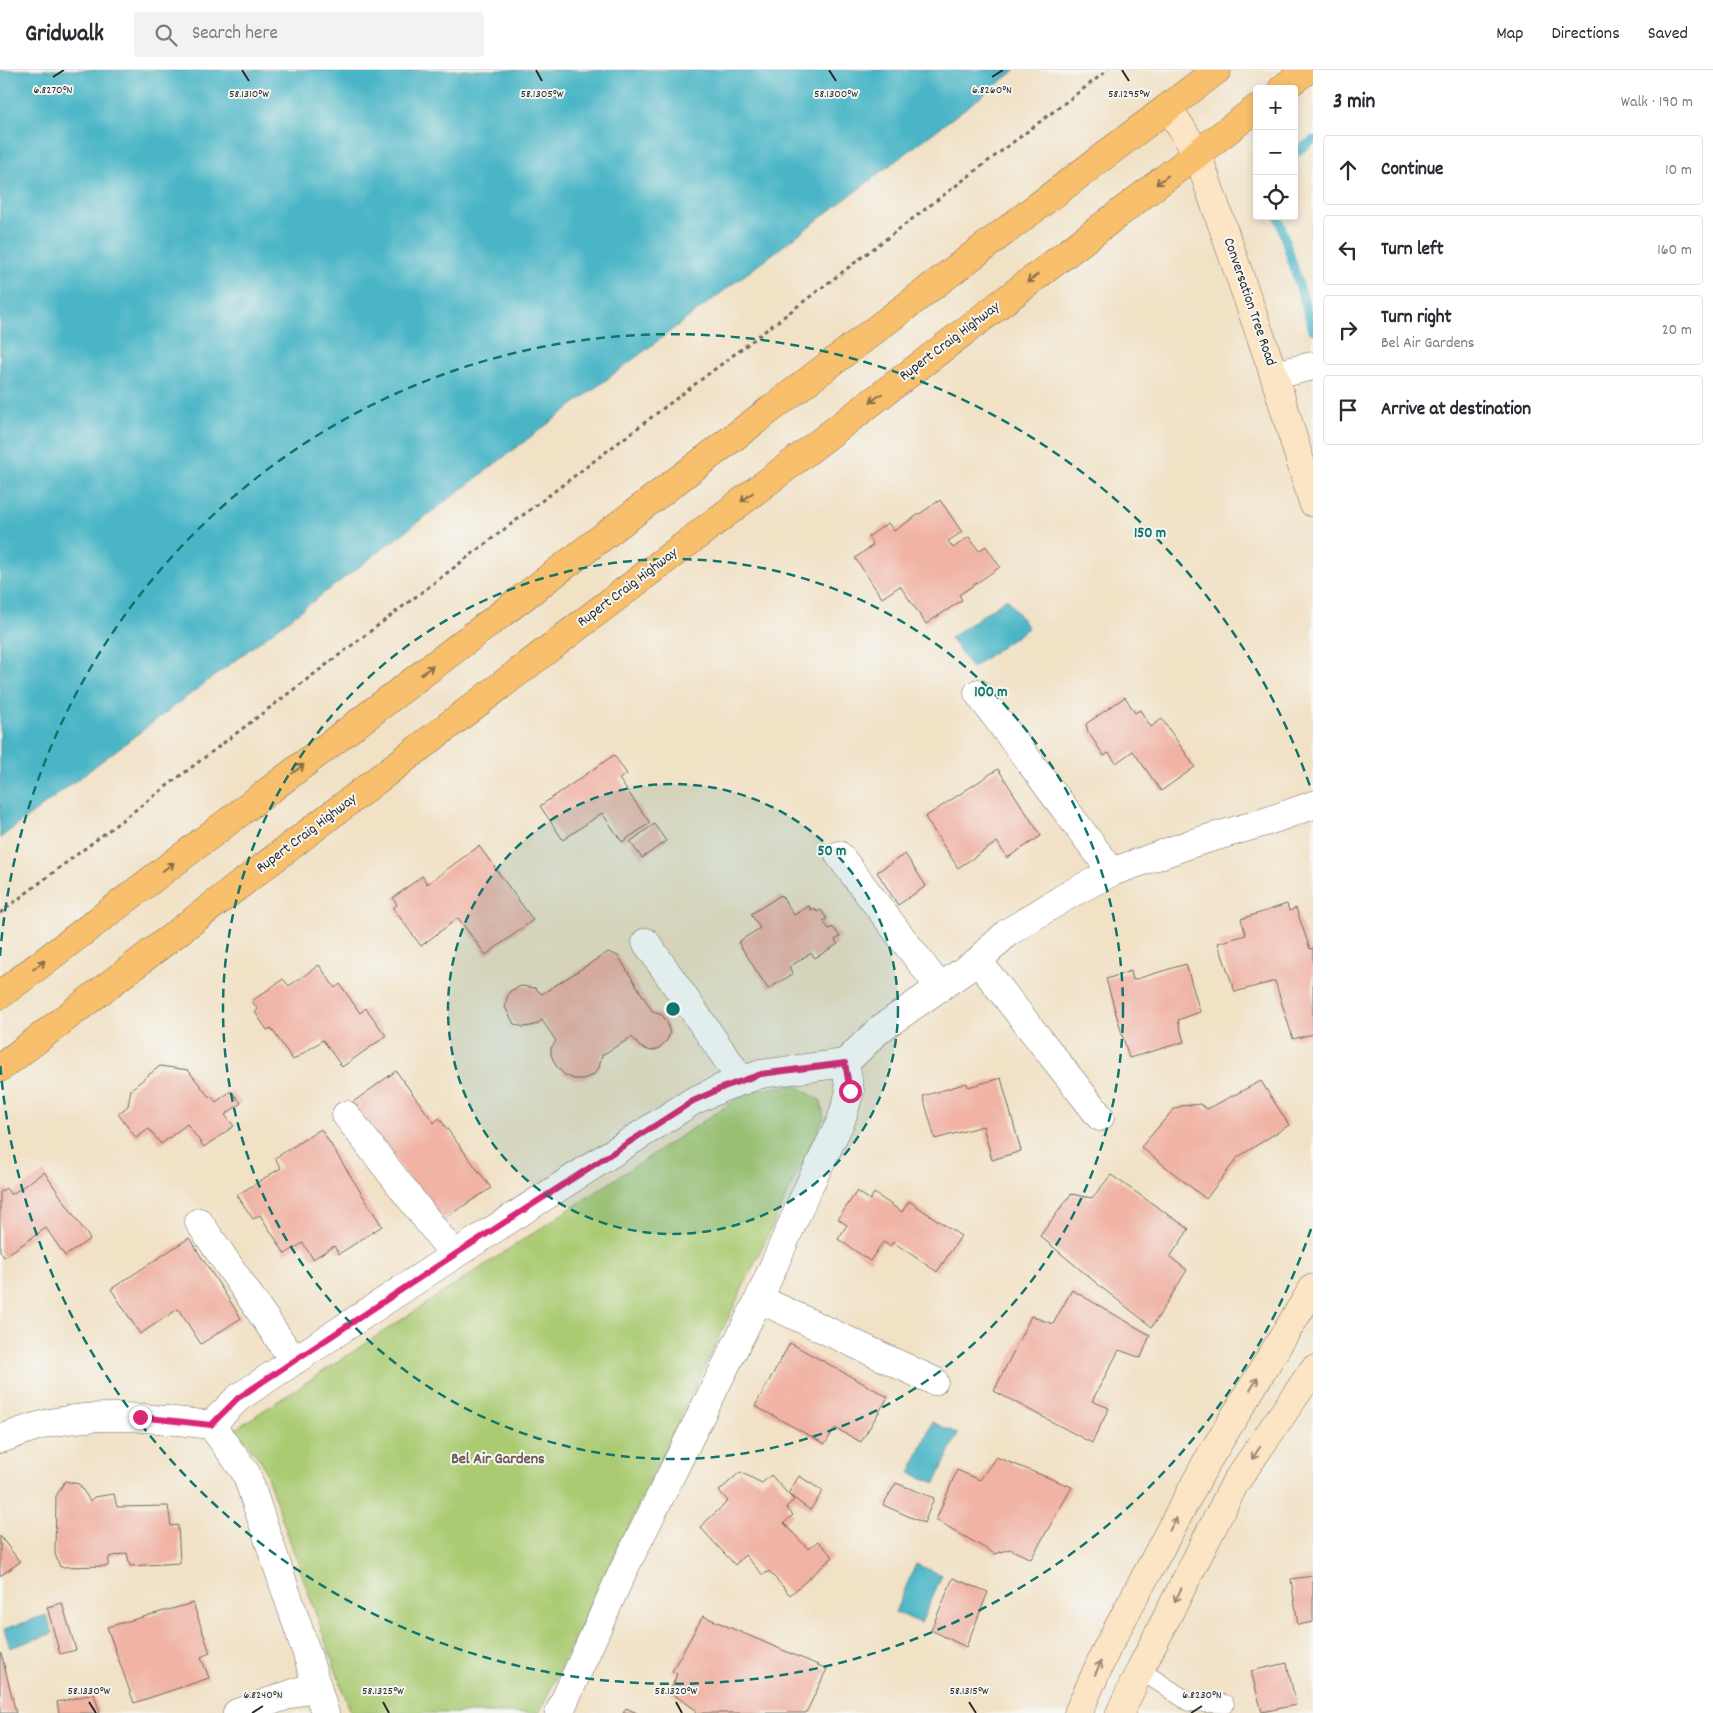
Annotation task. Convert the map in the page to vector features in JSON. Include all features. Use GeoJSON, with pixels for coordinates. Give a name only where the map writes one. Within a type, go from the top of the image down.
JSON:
{"type":"FeatureCollection","features":[{"type":"Feature","properties":{"kind":"main road"},"geometry":{"type":"LineString","coordinates":[[0,995],[1217,70]]}},
{"type":"Feature","properties":{"kind":"main road"},"geometry":{"type":"LineString","coordinates":[[1287,85],[1307,70]]}},
{"type":"Feature","properties":{"kind":"main road","name":"Conversation Tree Road"},"geometry":{"type":"LineString","coordinates":[[1168,107],[1197,153],[1295,370],[1313,503]]}},
{"type":"Feature","properties":{"kind":"main road","name":"Rupert Craig Highway"},"geometry":{"type":"LineString","coordinates":[[0,1068],[1253,111]]}},
{"type":"Feature","properties":{"kind":"main road"},"geometry":{"type":"LineString","coordinates":[[1078,1713],[1108,1648],[1206,1463],[1313,1288]]}},
{"type":"Feature","properties":{"kind":"main road"},"geometry":{"type":"LineString","coordinates":[[1120,1713],[1235,1483],[1313,1370]]}},
{"type":"Feature","properties":{"kind":"street"},"geometry":{"type":"LineString","coordinates":[[978,693],[1112,872]]}},
{"type":"Feature","properties":{"kind":"street"},"geometry":{"type":"LineString","coordinates":[[211,1425],[238,1398],[454,1255],[693,1101],[761,1074],[845,1063],[880,1029],[978,961],[1007,933],[1070,894],[1112,872],[1194,843],[1265,822],[1313,805]]}},
{"type":"Feature","properties":{"kind":"street"},"geometry":{"type":"LineString","coordinates":[[839,855],[940,988]]}},
{"type":"Feature","properties":{"kind":"street"},"geometry":{"type":"LineString","coordinates":[[646,942],[742,1080]]}},
{"type":"Feature","properties":{"kind":"street"},"geometry":{"type":"LineString","coordinates":[[978,961],[1100,1117]]}},
{"type":"Feature","properties":{"kind":"street"},"geometry":{"type":"LineString","coordinates":[[559,1713],[621,1575],[759,1299],[808,1188],[841,1120],[850,1091],[845,1063]]}},
{"type":"Feature","properties":{"kind":"street"},"geometry":{"type":"LineString","coordinates":[[346,1115],[454,1255]]}},
{"type":"Feature","properties":{"kind":"street"},"geometry":{"type":"LineString","coordinates":[[199,1222],[294,1361]]}},
{"type":"Feature","properties":{"kind":"street"},"geometry":{"type":"LineString","coordinates":[[759,1299],[934,1381]]}},
{"type":"Feature","properties":{"kind":"street"},"geometry":{"type":"LineString","coordinates":[[0,1439],[54,1422],[96,1417],[140,1417],[211,1425],[246,1472],[325,1713]]}},
{"type":"Feature","properties":{"kind":"street"},"geometry":{"type":"LineString","coordinates":[[237,1713],[317,1685]]}},
{"type":"Feature","properties":{"kind":"lane"},"geometry":{"type":"LineString","coordinates":[[1140,1670],[1189,1702],[1225,1704]]}},
{"type":"Feature","properties":{"kind":"path"},"geometry":{"type":"LineString","coordinates":[[0,913],[1108,70]]}},
{"type":"Feature","properties":{"kind":"green space"},"geometry":{"type":"Polygon","coordinates":[[[795,1085],[821,1101],[824,1118],[539,1713],[351,1713],[262,1462],[234,1430],[749,1091],[795,1085]]]}},
{"type":"Feature","properties":{"kind":"water"},"geometry":{"type":"Polygon","coordinates":[[[0,70],[1016,70],[0,838],[0,70]]]}},
{"type":"Feature","properties":{"kind":"water"},"geometry":{"type":"Polygon","coordinates":[[[1007,598],[1028,628],[972,668],[950,638],[1007,598]]]}},
{"type":"Feature","properties":{"kind":"water"},"geometry":{"type":"Polygon","coordinates":[[[932,1422],[958,1434],[935,1483],[910,1473],[932,1422]]]}},
{"type":"Feature","properties":{"kind":"water"},"geometry":{"type":"Polygon","coordinates":[[[916,1564],[942,1575],[921,1623],[895,1612],[916,1564]]]}},
{"type":"Feature","properties":{"kind":"water"},"geometry":{"type":"Polygon","coordinates":[[[46,1615],[53,1633],[10,1648],[4,1629],[46,1615]]]}},
{"type":"Feature","properties":{"kind":"building"},"geometry":{"type":"Polygon","coordinates":[[[940,500],[962,532],[948,541],[953,548],[969,537],[979,551],[986,546],[1000,567],[959,595],[962,600],[926,624],[900,586],[882,598],[855,558],[873,545],[868,537],[888,523],[894,531],[940,500]]]}},
{"type":"Feature","properties":{"kind":"building"},"geometry":{"type":"Polygon","coordinates":[[[1125,697],[1135,713],[1140,710],[1151,727],[1162,719],[1195,767],[1161,791],[1133,751],[1116,763],[1109,753],[1104,756],[1088,732],[1086,724],[1125,697]]]}},
{"type":"Feature","properties":{"kind":"building"},"geometry":{"type":"Polygon","coordinates":[[[614,755],[627,774],[619,779],[650,823],[622,842],[602,813],[563,840],[540,806],[614,755]]]}},
{"type":"Feature","properties":{"kind":"building"},"geometry":{"type":"Polygon","coordinates":[[[998,769],[1041,836],[1007,858],[997,842],[958,868],[925,817],[998,769]]]}},
{"type":"Feature","properties":{"kind":"building"},"geometry":{"type":"Polygon","coordinates":[[[654,824],[666,841],[642,858],[630,842],[654,824]]]}},
{"type":"Feature","properties":{"kind":"building"},"geometry":{"type":"Polygon","coordinates":[[[479,846],[533,920],[486,955],[458,918],[421,946],[393,908],[397,905],[393,898],[422,876],[427,884],[479,846]]]}},
{"type":"Feature","properties":{"kind":"building"},"geometry":{"type":"Polygon","coordinates":[[[905,854],[926,886],[898,905],[877,872],[905,854]]]}},
{"type":"Feature","properties":{"kind":"building"},"geometry":{"type":"Polygon","coordinates":[[[781,895],[794,915],[809,906],[811,910],[815,908],[817,912],[821,910],[827,919],[823,921],[829,929],[833,927],[840,937],[835,940],[838,944],[815,958],[811,953],[789,967],[793,974],[768,989],[738,942],[760,928],[751,914],[781,895]]]}},
{"type":"Feature","properties":{"kind":"building"},"geometry":{"type":"Polygon","coordinates":[[[1287,904],[1289,911],[1296,908],[1310,949],[1313,948],[1313,1034],[1293,1039],[1275,981],[1235,992],[1218,943],[1246,935],[1241,919],[1287,904]]]}},
{"type":"Feature","properties":{"kind":"building"},"geometry":{"type":"Polygon","coordinates":[[[608,952],[618,956],[653,1012],[662,1015],[667,1022],[670,1034],[658,1049],[651,1051],[640,1047],[632,1037],[602,1055],[599,1068],[593,1075],[583,1079],[574,1079],[565,1075],[556,1066],[551,1055],[551,1048],[556,1041],[542,1020],[531,1026],[523,1027],[514,1024],[505,1007],[507,998],[510,991],[521,986],[535,988],[542,994],[608,952]]]}},
{"type":"Feature","properties":{"kind":"building"},"geometry":{"type":"Polygon","coordinates":[[[1186,964],[1200,1012],[1178,1020],[1184,1042],[1129,1058],[1106,979],[1131,971],[1133,980],[1186,964]]]}},
{"type":"Feature","properties":{"kind":"building"},"geometry":{"type":"Polygon","coordinates":[[[319,965],[335,988],[340,984],[360,1013],[366,1008],[386,1036],[342,1067],[323,1040],[293,1060],[271,1028],[267,1030],[255,1012],[258,1010],[252,1001],[283,979],[289,986],[319,965]]]}},
{"type":"Feature","properties":{"kind":"building"},"geometry":{"type":"Polygon","coordinates":[[[160,1066],[188,1070],[209,1097],[211,1096],[216,1102],[231,1091],[241,1103],[225,1115],[234,1126],[204,1147],[187,1124],[161,1144],[149,1129],[136,1138],[118,1114],[128,1106],[131,1089],[160,1066]]]}},
{"type":"Feature","properties":{"kind":"building"},"geometry":{"type":"Polygon","coordinates":[[[396,1071],[434,1123],[439,1118],[491,1188],[440,1221],[353,1102],[396,1071]]]}},
{"type":"Feature","properties":{"kind":"building"},"geometry":{"type":"Polygon","coordinates":[[[1001,1078],[1021,1151],[992,1160],[983,1126],[935,1139],[923,1096],[967,1083],[968,1087],[1001,1078]]]}},
{"type":"Feature","properties":{"kind":"building"},"geometry":{"type":"Polygon","coordinates":[[[1261,1081],[1289,1125],[1238,1157],[1206,1199],[1141,1147],[1173,1110],[1181,1106],[1200,1104],[1207,1109],[1261,1081]]]}},
{"type":"Feature","properties":{"kind":"building"},"geometry":{"type":"Polygon","coordinates":[[[321,1129],[382,1226],[339,1254],[334,1246],[313,1259],[303,1243],[285,1254],[260,1215],[253,1219],[237,1195],[281,1168],[275,1158],[321,1129]]]}},
{"type":"Feature","properties":{"kind":"building"},"geometry":{"type":"Polygon","coordinates":[[[44,1172],[90,1239],[65,1256],[46,1228],[4,1257],[0,1251],[0,1192],[6,1188],[11,1195],[44,1172]]]}},
{"type":"Feature","properties":{"kind":"building"},"geometry":{"type":"Polygon","coordinates":[[[1111,1175],[1189,1229],[1170,1257],[1187,1270],[1152,1327],[1040,1236],[1071,1194],[1092,1198],[1111,1175]]]}},
{"type":"Feature","properties":{"kind":"building"},"geometry":{"type":"Polygon","coordinates":[[[857,1191],[870,1200],[874,1193],[902,1212],[909,1201],[961,1236],[937,1272],[893,1242],[890,1246],[883,1242],[870,1261],[838,1239],[847,1225],[838,1219],[857,1191]]]}},
{"type":"Feature","properties":{"kind":"building"},"geometry":{"type":"Polygon","coordinates":[[[189,1238],[241,1318],[201,1344],[178,1309],[140,1334],[111,1289],[189,1238]]]}},
{"type":"Feature","properties":{"kind":"building"},"geometry":{"type":"Polygon","coordinates":[[[1072,1290],[1150,1335],[1141,1358],[1119,1350],[1092,1401],[1109,1408],[1092,1443],[994,1391],[1031,1316],[1053,1324],[1072,1290]]]}},
{"type":"Feature","properties":{"kind":"building"},"geometry":{"type":"Polygon","coordinates":[[[790,1343],[888,1397],[861,1442],[835,1428],[825,1444],[755,1406],[790,1343]]]}},
{"type":"Feature","properties":{"kind":"building"},"geometry":{"type":"Polygon","coordinates":[[[996,1457],[1072,1487],[1031,1559],[1010,1549],[995,1554],[936,1520],[957,1470],[980,1480],[996,1457]]]}},
{"type":"Feature","properties":{"kind":"building"},"geometry":{"type":"Polygon","coordinates":[[[740,1472],[762,1483],[771,1475],[794,1500],[786,1507],[793,1515],[784,1523],[808,1549],[818,1541],[833,1557],[790,1595],[769,1571],[763,1575],[745,1555],[735,1565],[700,1527],[728,1501],[719,1491],[740,1472]]]}},
{"type":"Feature","properties":{"kind":"building"},"geometry":{"type":"Polygon","coordinates":[[[799,1476],[823,1491],[810,1510],[788,1494],[799,1476]]]}},
{"type":"Feature","properties":{"kind":"building"},"geometry":{"type":"Polygon","coordinates":[[[65,1481],[79,1484],[90,1501],[94,1497],[114,1494],[117,1507],[168,1506],[171,1526],[178,1525],[180,1563],[130,1566],[127,1553],[109,1557],[108,1566],[60,1567],[55,1554],[56,1496],[65,1481]]]}},
{"type":"Feature","properties":{"kind":"building"},"geometry":{"type":"Polygon","coordinates":[[[896,1483],[934,1498],[924,1523],[883,1505],[896,1483]]]}},
{"type":"Feature","properties":{"kind":"building"},"geometry":{"type":"Polygon","coordinates":[[[0,1536],[20,1562],[0,1576],[0,1536]]]}},
{"type":"Feature","properties":{"kind":"building"},"geometry":{"type":"Polygon","coordinates":[[[1313,1576],[1313,1622],[1298,1625],[1291,1579],[1313,1576]]]}},
{"type":"Feature","properties":{"kind":"building"},"geometry":{"type":"Polygon","coordinates":[[[953,1578],[988,1592],[966,1647],[931,1630],[953,1578]]]}},
{"type":"Feature","properties":{"kind":"building"},"geometry":{"type":"Polygon","coordinates":[[[62,1603],[76,1650],[60,1654],[47,1607],[62,1603]]]}},
{"type":"Feature","properties":{"kind":"building"},"geometry":{"type":"Polygon","coordinates":[[[193,1603],[210,1653],[201,1657],[209,1678],[134,1703],[107,1627],[193,1603]]]}},
{"type":"Feature","properties":{"kind":"building"},"geometry":{"type":"Polygon","coordinates":[[[703,1616],[827,1669],[806,1713],[695,1713],[696,1710],[670,1692],[677,1674],[672,1671],[703,1616]]]}},
{"type":"Feature","properties":{"kind":"building"},"geometry":{"type":"Polygon","coordinates":[[[1,1653],[16,1713],[0,1713],[1,1653]]]}},
{"type":"Feature","properties":{"kind":"building"},"geometry":{"type":"Polygon","coordinates":[[[1287,1663],[1296,1705],[1262,1712],[1251,1671],[1287,1663]]]}},
{"type":"Feature","properties":{"kind":"building"},"geometry":{"type":"Polygon","coordinates":[[[94,1694],[100,1713],[59,1713],[57,1702],[94,1694]]]}},
{"type":"Feature","properties":{"kind":"building"},"geometry":{"type":"Polygon","coordinates":[[[626,1708],[637,1713],[623,1713],[626,1708]]]}},
{"type":"Feature","properties":{"kind":"waterway"},"geometry":{"type":"LineString","coordinates":[[1298,151],[1313,140]]}},
{"type":"Feature","properties":{"kind":"waterway"},"geometry":{"type":"LineString","coordinates":[[1279,220],[1313,330]]}},
{"type":"Feature","properties":{"kind":"district","name":"Bel Air Gardens"},"geometry":{"type":"Point","coordinates":[498,1459]}},
{"type":"Feature","properties":{"kind":"route"},"geometry":{"type":"LineString","coordinates":[[140,1417],[211,1425],[238,1398],[454,1255],[693,1101],[724,1087],[761,1074],[845,1063],[850,1091]]}}]}
